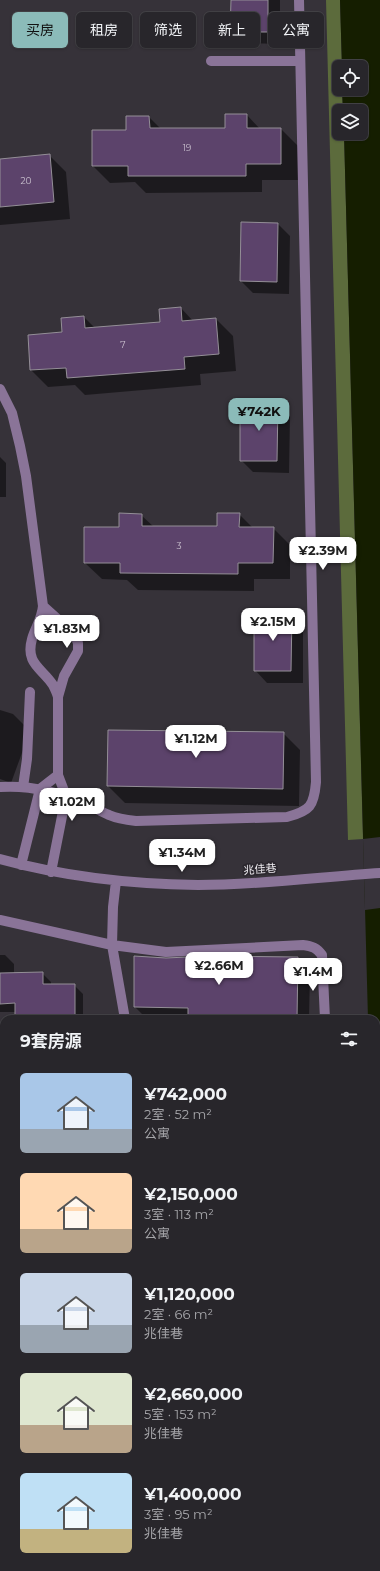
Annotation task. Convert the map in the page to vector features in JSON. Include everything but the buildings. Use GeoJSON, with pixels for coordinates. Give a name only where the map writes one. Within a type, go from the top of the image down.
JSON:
{"type":"FeatureCollection","features":[{"type":"Feature","properties":{"kind":"street"},"geometry":{"type":"LineString","coordinates":[[0,787],[40,789],[89,804],[109,816],[123,820],[136,821],[287,818],[302,813],[311,806],[315,796],[316,774],[299,0]]}},
{"type":"Feature","properties":{"kind":"street"},"geometry":{"type":"LineString","coordinates":[[211,62],[300,61]]}},
{"type":"Feature","properties":{"kind":"street"},"geometry":{"type":"LineString","coordinates":[[0,389],[12,413],[26,476],[43,606],[42,614],[30,647],[32,658],[37,668],[53,686],[58,697]]}},
{"type":"Feature","properties":{"kind":"street"},"geometry":{"type":"LineString","coordinates":[[43,606],[74,634],[78,643],[78,651],[64,676],[58,697],[58,775],[66,796],[51,872]]}},
{"type":"Feature","properties":{"kind":"street"},"geometry":{"type":"LineString","coordinates":[[23,787],[27,759],[30,692]]}},
{"type":"Feature","properties":{"kind":"street"},"geometry":{"type":"LineString","coordinates":[[21,865],[40,789],[58,775]]}},
{"type":"Feature","properties":{"kind":"street","name":"兆佳巷"},"geometry":{"type":"LineString","coordinates":[[0,859],[51,872],[80,877],[198,884],[380,873]]}},
{"type":"Feature","properties":{"kind":"street"},"geometry":{"type":"LineString","coordinates":[[116,880],[113,907],[112,945],[124,1015]]}},
{"type":"Feature","properties":{"kind":"street"},"geometry":{"type":"LineString","coordinates":[[0,920],[112,945],[166,952],[303,945],[312,946],[322,955],[325,1015]]}},
{"type":"Feature","properties":{"kind":"shaded area"},"geometry":{"type":"Polygon","coordinates":[[[326,0],[340,0],[342,60],[332,60],[332,96],[342,96],[343,104],[332,104],[332,140],[344,140],[363,839],[348,840],[326,0]]]}},
{"type":"Feature","properties":{"kind":"shaded area"},"geometry":{"type":"Polygon","coordinates":[[[340,0],[380,0],[380,1015],[368,1015],[344,140],[368,140],[368,104],[343,104],[342,96],[368,96],[368,60],[342,60],[340,0]]]}},
{"type":"Feature","properties":{"kind":"pier"},"geometry":{"type":"Polygon","coordinates":[[[380,837],[380,908],[365,910],[363,839],[380,837]]]}}]}
